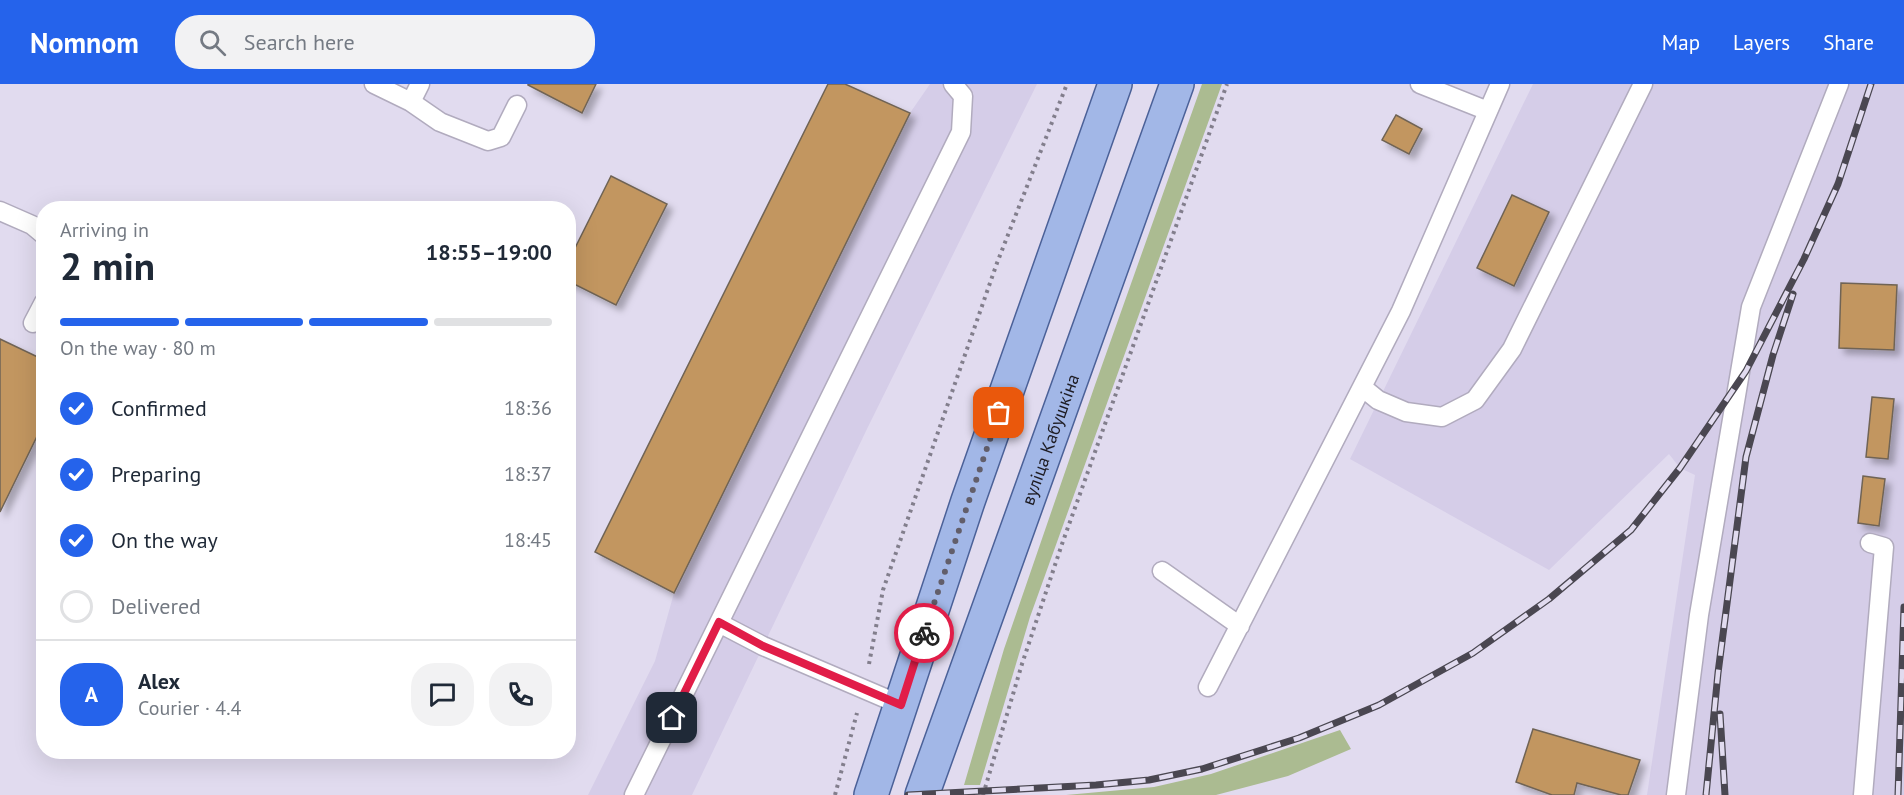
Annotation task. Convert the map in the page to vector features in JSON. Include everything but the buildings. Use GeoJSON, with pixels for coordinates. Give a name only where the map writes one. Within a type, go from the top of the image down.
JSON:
{"type":"FeatureCollection","features":[{"type":"Feature","properties":{"kind":"main road"},"geometry":{"type":"LineString","coordinates":[[871,795],[968,501],[1115,84]]}},
{"type":"Feature","properties":{"kind":"main road","name":"вуліца Кабушкіна"},"geometry":{"type":"LineString","coordinates":[[922,795],[1177,84]]}},
{"type":"Feature","properties":{"kind":"lane"},"geometry":{"type":"LineString","coordinates":[[374,84],[411,102],[440,122],[488,141],[501,137],[517,105]]}},
{"type":"Feature","properties":{"kind":"lane"},"geometry":{"type":"LineString","coordinates":[[411,102],[420,84]]}},
{"type":"Feature","properties":{"kind":"lane"},"geometry":{"type":"LineString","coordinates":[[634,795],[961,132],[963,96],[953,84]]}},
{"type":"Feature","properties":{"kind":"lane"},"geometry":{"type":"LineString","coordinates":[[1420,84],[1488,111]]}},
{"type":"Feature","properties":{"kind":"lane"},"geometry":{"type":"LineString","coordinates":[[1208,687],[1401,311],[1500,84]]}},
{"type":"Feature","properties":{"kind":"lane"},"geometry":{"type":"LineString","coordinates":[[1362,387],[1378,399],[1406,412],[1442,417],[1475,400],[1512,349],[1643,84]]}},
{"type":"Feature","properties":{"kind":"lane"},"geometry":{"type":"LineString","coordinates":[[1676,795],[1699,615],[1751,307],[1839,84]]}},
{"type":"Feature","properties":{"kind":"lane"},"geometry":{"type":"LineString","coordinates":[[0,211],[36,229]]}},
{"type":"Feature","properties":{"kind":"lane"},"geometry":{"type":"LineString","coordinates":[[33,324],[36,318]]}},
{"type":"Feature","properties":{"kind":"lane"},"geometry":{"type":"LineString","coordinates":[[1863,795],[1884,547],[1870,543]]}},
{"type":"Feature","properties":{"kind":"lane"},"geometry":{"type":"LineString","coordinates":[[1162,572],[1240,626]]}},
{"type":"Feature","properties":{"kind":"lane"},"geometry":{"type":"LineString","coordinates":[[719,622],[763,646],[901,705]]}},
{"type":"Feature","properties":{"kind":"path"},"geometry":{"type":"LineString","coordinates":[[835,795],[864,690],[883,590],[997,263],[1067,84]]}},
{"type":"Feature","properties":{"kind":"path"},"geometry":{"type":"LineString","coordinates":[[983,795],[1022,664],[1062,544],[1227,84]]}},
{"type":"Feature","properties":{"kind":"shaded area"},"geometry":{"type":"Polygon","coordinates":[[[930,84],[1037,84],[866,431],[692,795],[588,795],[655,661],[674,593],[910,113],[930,84]]]}},
{"type":"Feature","properties":{"kind":"shaded area"},"geometry":{"type":"Polygon","coordinates":[[[1533,84],[1904,84],[1904,795],[1647,795],[1695,475],[1680,468],[1669,454],[1549,570],[1350,459],[1533,84]]]}},
{"type":"Feature","properties":{"kind":"green space"},"geometry":{"type":"Polygon","coordinates":[[[1202,84],[1222,84],[1030,617],[980,785],[964,785],[1004,649],[1202,84]]]}},
{"type":"Feature","properties":{"kind":"green space"},"geometry":{"type":"Polygon","coordinates":[[[1340,730],[1351,749],[1288,776],[1216,795],[1066,795],[1154,787],[1211,774],[1340,730]]]}},
{"type":"Feature","properties":{"kind":"railway"},"geometry":{"type":"LineString","coordinates":[[908,795],[1096,785],[1149,780],[1202,769],[1299,738],[1379,705],[1473,653],[1549,599],[1631,530],[1680,468],[1746,371],[1804,259],[1838,184],[1871,84]]}},
{"type":"Feature","properties":{"kind":"railway"},"geometry":{"type":"LineString","coordinates":[[1706,795],[1718,673],[1746,457],[1773,355],[1793,294]]}},
{"type":"Feature","properties":{"kind":"railway"},"geometry":{"type":"LineString","coordinates":[[1898,795],[1904,607]]}},
{"type":"Feature","properties":{"kind":"railway"},"geometry":{"type":"LineString","coordinates":[[1720,714],[1725,795]]}},
{"type":"Feature","properties":{"kind":"way so far"},"geometry":{"type":"LineString","coordinates":[[924,633],[999,413]]}},
{"type":"Feature","properties":{"kind":"route"},"geometry":{"type":"LineString","coordinates":[[672,718],[719,622],[763,646],[901,705],[924,633]]}}]}
